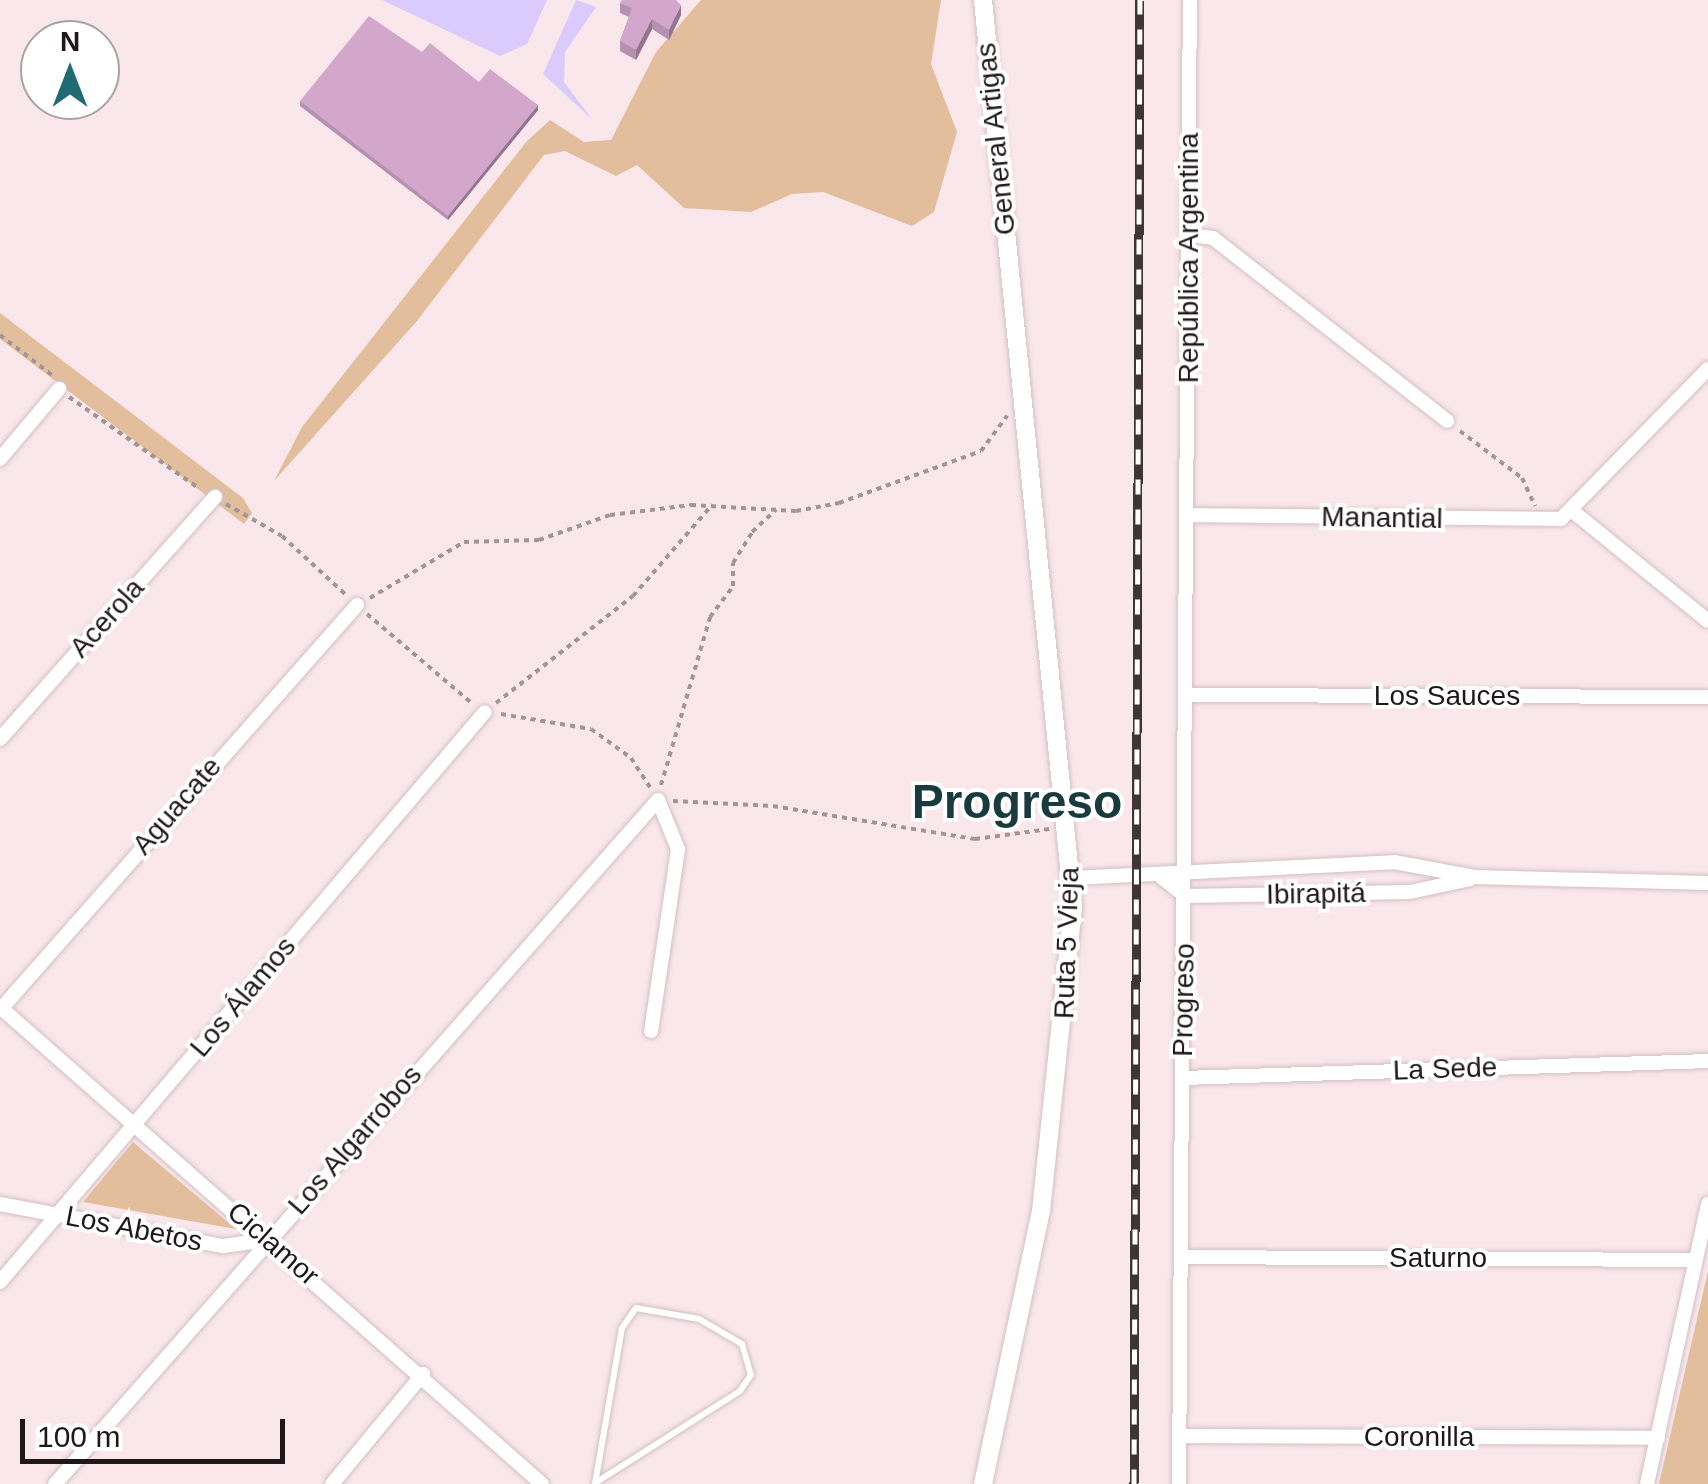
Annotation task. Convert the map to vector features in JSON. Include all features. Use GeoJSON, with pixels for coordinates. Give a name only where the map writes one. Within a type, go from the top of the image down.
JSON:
{"type":"FeatureCollection","features":[{"type":"Feature","properties":{"kind":"street","name":"General Artigas"},"geometry":{"type":"LineString","coordinates":[[983,0],[1010,278]]}},
{"type":"Feature","properties":{"kind":"street","name":"República Argentina"},"geometry":{"type":"LineString","coordinates":[[1188,515],[1190,0]]}},
{"type":"Feature","properties":{"kind":"street"},"geometry":{"type":"LineString","coordinates":[[1189,235],[1213,238],[1447,421]]}},
{"type":"Feature","properties":{"kind":"street","name":"Ruta 5 Vieja"},"geometry":{"type":"LineString","coordinates":[[983,1484],[1041,1211],[1072,878],[1010,278]]}},
{"type":"Feature","properties":{"kind":"street"},"geometry":{"type":"LineString","coordinates":[[1708,369],[1575,513],[1708,622]]}},
{"type":"Feature","properties":{"kind":"street"},"geometry":{"type":"LineString","coordinates":[[0,459],[58,389]]}},
{"type":"Feature","properties":{"kind":"street","name":"Acerola"},"geometry":{"type":"LineString","coordinates":[[0,739],[215,497]]}},
{"type":"Feature","properties":{"kind":"street","name":"Manantial"},"geometry":{"type":"LineString","coordinates":[[1188,515],[1535,520],[1575,513]]}},
{"type":"Feature","properties":{"kind":"street","name":"Progreso"},"geometry":{"type":"LineString","coordinates":[[1179,1484],[1188,515]]}},
{"type":"Feature","properties":{"kind":"street","name":"Aguacate"},"geometry":{"type":"LineString","coordinates":[[0,1009],[357,605]]}},
{"type":"Feature","properties":{"kind":"street","name":"Los Sauces"},"geometry":{"type":"LineString","coordinates":[[1186,695],[1708,697]]}},
{"type":"Feature","properties":{"kind":"street","name":"Los Álamos"},"geometry":{"type":"LineString","coordinates":[[0,1282],[485,712]]}},
{"type":"Feature","properties":{"kind":"street"},"geometry":{"type":"LineString","coordinates":[[651,1030],[678,849],[658,800]]}},
{"type":"Feature","properties":{"kind":"street","name":"Los Algarrobos"},"geometry":{"type":"LineString","coordinates":[[55,1484],[658,800]]}},
{"type":"Feature","properties":{"kind":"street","name":"Ibirapitá"},"geometry":{"type":"LineString","coordinates":[[1072,878],[1160,877],[1185,866],[1394,862],[1476,877],[1708,882]]}},
{"type":"Feature","properties":{"kind":"street"},"geometry":{"type":"LineString","coordinates":[[1160,877],[1185,896]]}},
{"type":"Feature","properties":{"kind":"street","name":"Ibirapitá"},"geometry":{"type":"LineString","coordinates":[[1185,896],[1410,892],[1476,877]]}},
{"type":"Feature","properties":{"kind":"street","name":"Ciclamor"},"geometry":{"type":"LineString","coordinates":[[0,1009],[424,1374],[542,1484]]}},
{"type":"Feature","properties":{"kind":"street","name":"La Sede"},"geometry":{"type":"LineString","coordinates":[[1183,1078],[1708,1061]]}},
{"type":"Feature","properties":{"kind":"street","name":"Los Abetos"},"geometry":{"type":"LineString","coordinates":[[0,1204],[223,1246],[269,1240]]}},
{"type":"Feature","properties":{"kind":"street"},"geometry":{"type":"LineString","coordinates":[[1647,1484],[1708,1204]]}},
{"type":"Feature","properties":{"kind":"street","name":"Saturno"},"geometry":{"type":"LineString","coordinates":[[1181,1257],[1694,1260]]}},
{"type":"Feature","properties":{"kind":"street"},"geometry":{"type":"LineString","coordinates":[[332,1484],[424,1374]]}},
{"type":"Feature","properties":{"kind":"street","name":"Coronilla"},"geometry":{"type":"LineString","coordinates":[[1180,1436],[1658,1438]]}},
{"type":"Feature","properties":{"kind":"lane"},"geometry":{"type":"LineString","coordinates":[[636,1308],[699,1319],[742,1344],[751,1375],[740,1390],[595,1484],[622,1328],[636,1308]]}},
{"type":"Feature","properties":{"kind":"path"},"geometry":{"type":"LineString","coordinates":[[0,335],[48,368],[58,389],[215,497],[282,536],[357,605],[485,712],[591,729],[631,758],[658,800]]}},
{"type":"Feature","properties":{"kind":"path"},"geometry":{"type":"LineString","coordinates":[[357,605],[464,542],[539,540],[610,515],[712,505],[778,509],[840,503],[982,451],[1022,382]]}},
{"type":"Feature","properties":{"kind":"path"},"geometry":{"type":"LineString","coordinates":[[1447,421],[1522,478],[1534,493],[1535,520]]}},
{"type":"Feature","properties":{"kind":"path"},"geometry":{"type":"LineString","coordinates":[[485,712],[620,609],[712,505]]}},
{"type":"Feature","properties":{"kind":"path"},"geometry":{"type":"LineString","coordinates":[[658,800],[710,617],[733,586],[733,563],[752,532],[778,509]]}},
{"type":"Feature","properties":{"kind":"path"},"geometry":{"type":"LineString","coordinates":[[658,800],[773,806],[975,839],[1017,839],[1067,823]]}},
{"type":"Feature","properties":{"kind":"shaded area"},"geometry":{"type":"Polygon","coordinates":[[[382,0],[547,0],[527,44],[500,56],[382,0]]]}},
{"type":"Feature","properties":{"kind":"shaded area"},"geometry":{"type":"Polygon","coordinates":[[[576,0],[596,7],[565,52],[564,82],[592,119],[543,74],[576,0]]]}},
{"type":"Feature","properties":{"kind":"shaded area"},"geometry":{"type":"Polygon","coordinates":[[[701,0],[941,0],[931,64],[957,132],[934,212],[912,226],[823,192],[792,194],[751,212],[684,208],[637,165],[616,176],[565,151],[544,155],[417,321],[274,481],[302,427],[527,141],[550,120],[584,142],[611,140],[656,52],[701,0]]]}},
{"type":"Feature","properties":{"kind":"shaded area"},"geometry":{"type":"Polygon","coordinates":[[[0,313],[243,498],[252,513],[244,524],[0,339],[0,313]]]}},
{"type":"Feature","properties":{"kind":"shaded area"},"geometry":{"type":"Polygon","coordinates":[[[133,1142],[236,1229],[83,1202],[133,1142]]]}},
{"type":"Feature","properties":{"kind":"shaded area"},"geometry":{"type":"Polygon","coordinates":[[[1708,1271],[1708,1484],[1659,1484],[1708,1271]]]}},
{"type":"Feature","properties":{"kind":"building"},"geometry":{"type":"Polygon","coordinates":[[[676,0],[681,5],[669,30],[652,19],[636,50],[620,41],[632,8],[620,3],[676,0]]]}},
{"type":"Feature","properties":{"kind":"building"},"geometry":{"type":"Polygon","coordinates":[[[369,16],[422,52],[430,43],[479,82],[490,69],[538,105],[448,216],[300,101],[369,16]]]}},
{"type":"Feature","properties":{"kind":"railway"},"geometry":{"type":"LineString","coordinates":[[1134,1484],[1140,0]]}},
{"type":"Feature","properties":{"kind":"district","name":"Progreso"},"geometry":{"type":"Point","coordinates":[1017,802]}}]}
